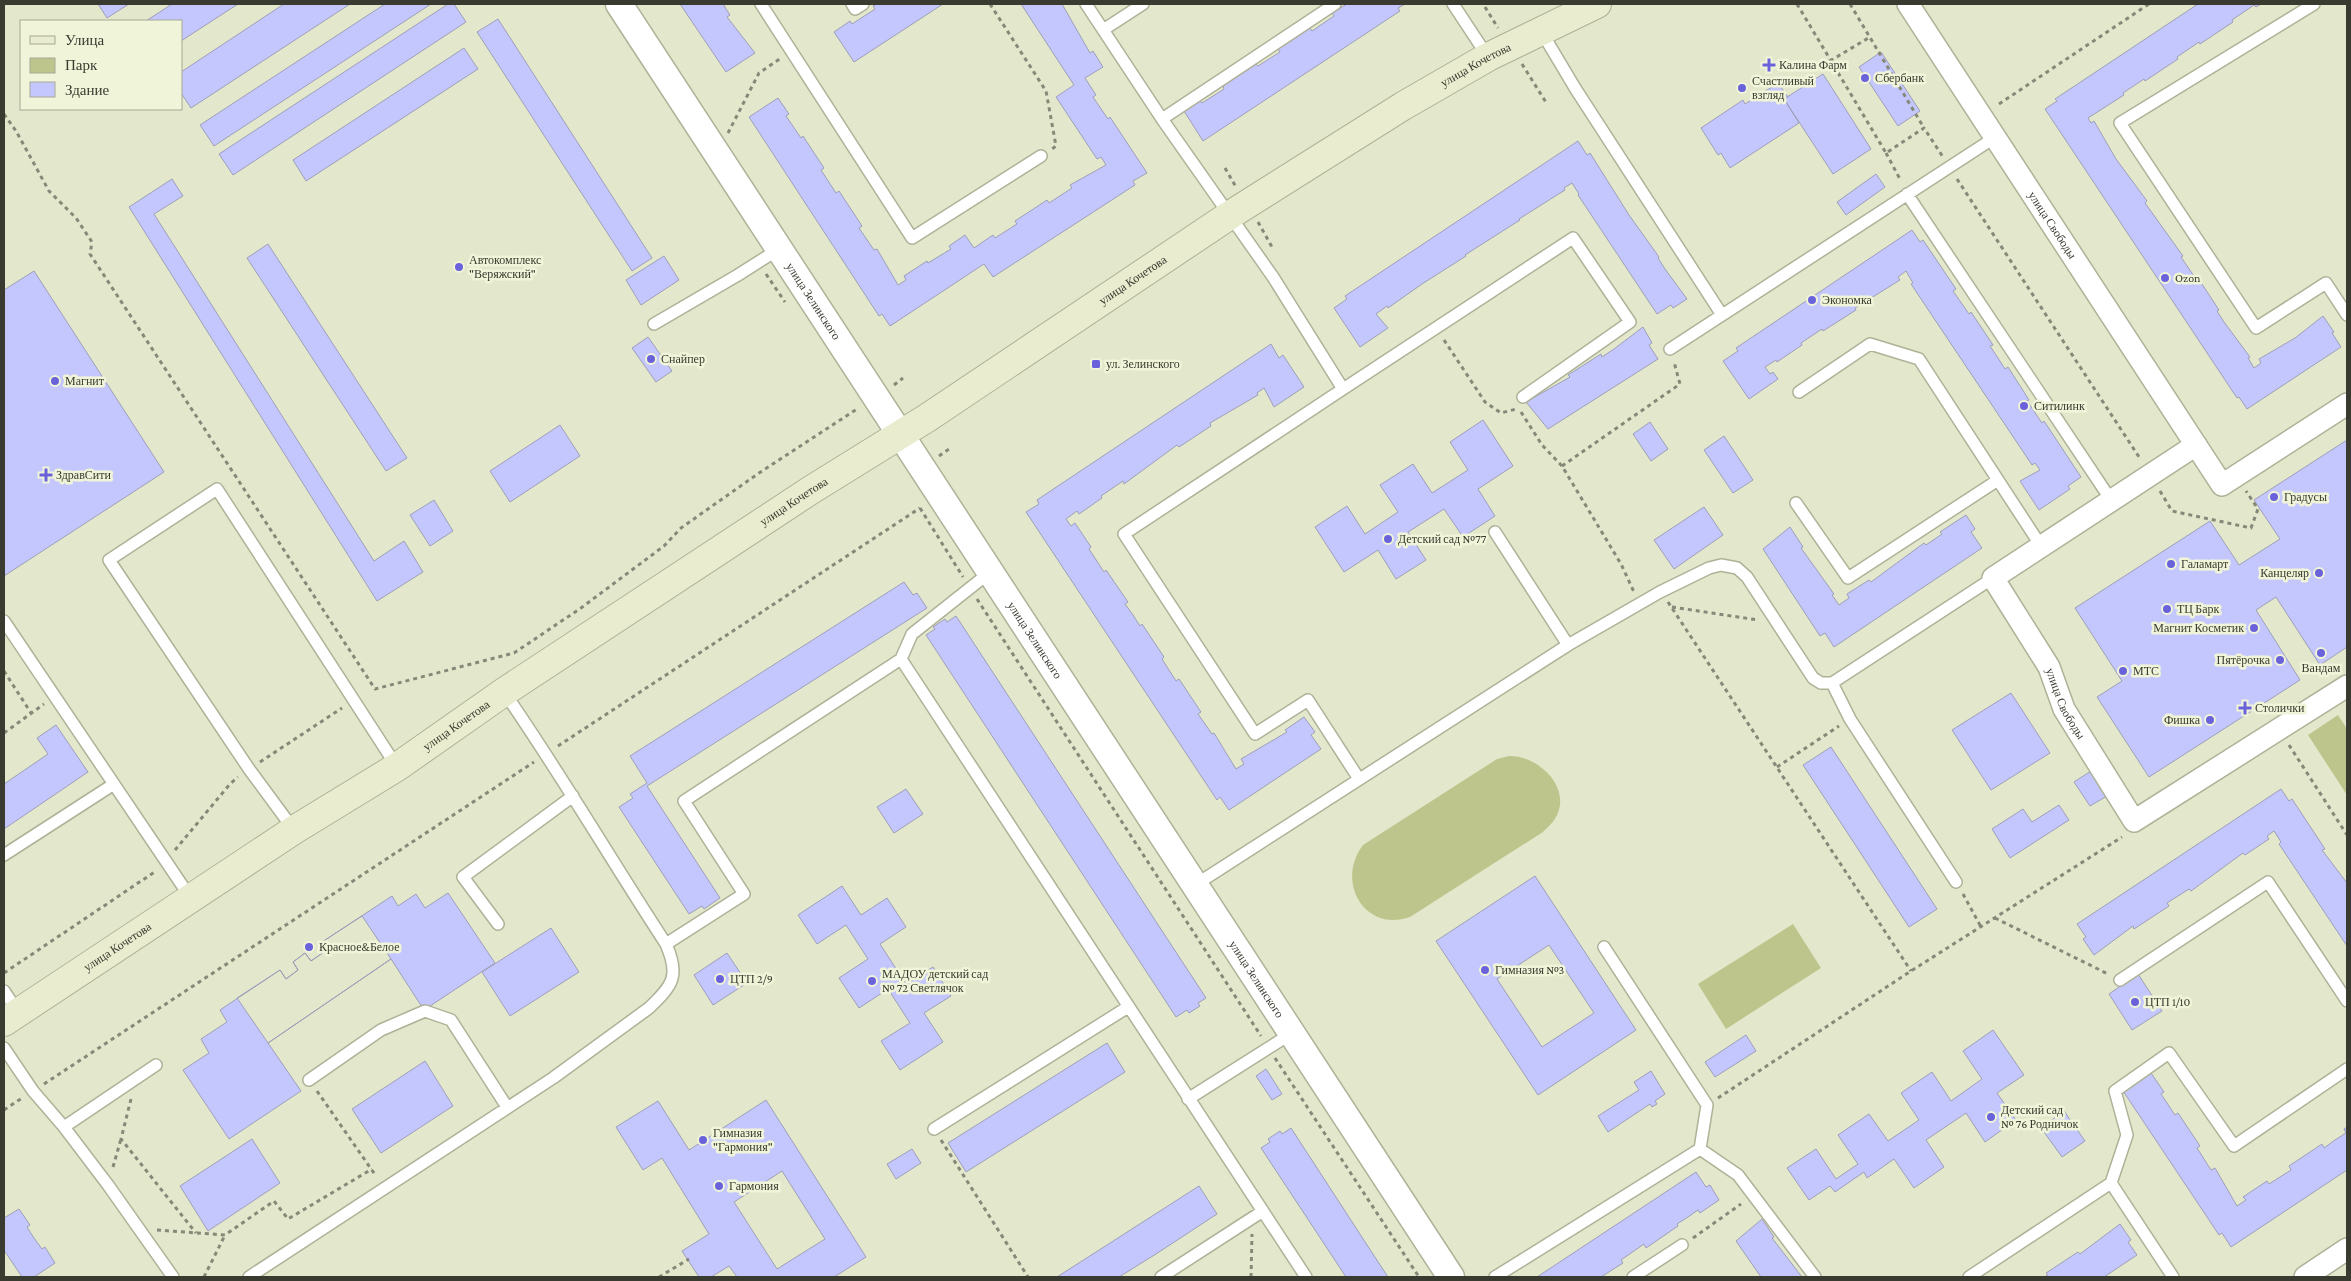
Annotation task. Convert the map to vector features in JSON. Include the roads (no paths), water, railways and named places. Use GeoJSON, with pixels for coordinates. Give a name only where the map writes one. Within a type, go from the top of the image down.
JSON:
{"type":"FeatureCollection","features":[{"type":"Feature","properties":{"kind":"main road","name":"улица Кочетова"},"geometry":{"type":"LineString","coordinates":[[8,1008],[397,767],[504,692],[811,490],[900,435],[1230,215],[1403,106],[1488,57],[1540,30],[1597,4]]}},
{"type":"Feature","properties":{"kind":"street","name":"улица Зелинского"},"geometry":{"type":"LineString","coordinates":[[619,4],[779,248],[864,408],[900,435],[979,581],[1195,885],[1451,1277]]}},
{"type":"Feature","properties":{"kind":"street","name":"улица Свободы"},"geometry":{"type":"LineString","coordinates":[[1908,4],[2196,445],[2229,480],[2347,404]]}},
{"type":"Feature","properties":{"kind":"street"},"geometry":{"type":"LineString","coordinates":[[1993,578],[2196,445]]}},
{"type":"Feature","properties":{"kind":"street","name":"улица Свободы"},"geometry":{"type":"LineString","coordinates":[[1993,578],[2049,667],[2064,709],[2134,821],[2347,686]]}},
{"type":"Feature","properties":{"kind":"street"},"geometry":{"type":"LineString","coordinates":[[2305,1277],[2347,1249]]}},
{"type":"Feature","properties":{"kind":"lane"},"geometry":{"type":"LineString","coordinates":[[761,4],[912,238],[1041,156]]}},
{"type":"Feature","properties":{"kind":"lane"},"geometry":{"type":"LineString","coordinates":[[852,4],[855,9],[863,4]]}},
{"type":"Feature","properties":{"kind":"lane"},"geometry":{"type":"LineString","coordinates":[[1086,4],[1162,119],[1273,276],[1343,389]]}},
{"type":"Feature","properties":{"kind":"lane"},"geometry":{"type":"LineString","coordinates":[[1103,30],[1142,4]]}},
{"type":"Feature","properties":{"kind":"lane"},"geometry":{"type":"LineString","coordinates":[[1162,119],[1335,4]]}},
{"type":"Feature","properties":{"kind":"lane"},"geometry":{"type":"LineString","coordinates":[[1453,4],[1488,57]]}},
{"type":"Feature","properties":{"kind":"lane"},"geometry":{"type":"LineString","coordinates":[[2314,4],[2120,123],[2256,328],[2326,282],[2347,315]]}},
{"type":"Feature","properties":{"kind":"lane"},"geometry":{"type":"LineString","coordinates":[[1540,30],[1575,88],[1722,315]]}},
{"type":"Feature","properties":{"kind":"lane"},"geometry":{"type":"LineString","coordinates":[[1670,349],[1994,138]]}},
{"type":"Feature","properties":{"kind":"lane"},"geometry":{"type":"LineString","coordinates":[[1907,194],[2111,500]]}},
{"type":"Feature","properties":{"kind":"lane"},"geometry":{"type":"LineString","coordinates":[[1359,779],[1308,700],[1255,734],[1124,534],[1573,238],[1630,322],[1523,397]]}},
{"type":"Feature","properties":{"kind":"lane"},"geometry":{"type":"LineString","coordinates":[[654,324],[738,275],[779,248]]}},
{"type":"Feature","properties":{"kind":"lane"},"geometry":{"type":"LineString","coordinates":[[1799,392],[1870,344],[1919,359],[2041,546]]}},
{"type":"Feature","properties":{"kind":"lane"},"geometry":{"type":"LineString","coordinates":[[1796,503],[1848,578],[1998,480]]}},
{"type":"Feature","properties":{"kind":"lane"},"geometry":{"type":"LineString","coordinates":[[294,830],[250,769],[110,560],[216,490],[397,767]]}},
{"type":"Feature","properties":{"kind":"lane"},"geometry":{"type":"LineString","coordinates":[[1495,532],[1568,645]]}},
{"type":"Feature","properties":{"kind":"lane"},"geometry":{"type":"LineString","coordinates":[[1195,885],[1568,645],[1660,592],[1709,568],[1721,565],[1737,568],[1747,576],[1813,678],[1821,682],[1832,682],[1993,578]]}},
{"type":"Feature","properties":{"kind":"lane"},"geometry":{"type":"LineString","coordinates":[[666,944],[744,894],[684,801],[901,659],[912,634],[979,581]]}},
{"type":"Feature","properties":{"kind":"lane"},"geometry":{"type":"LineString","coordinates":[[4,621],[190,897]]}},
{"type":"Feature","properties":{"kind":"lane"},"geometry":{"type":"LineString","coordinates":[[901,659],[1306,1277]]}},
{"type":"Feature","properties":{"kind":"lane"},"geometry":{"type":"LineString","coordinates":[[1832,682],[1850,719],[1956,882]]}},
{"type":"Feature","properties":{"kind":"lane"},"geometry":{"type":"LineString","coordinates":[[249,1277],[553,1078],[649,1008],[674,979],[673,960],[666,944],[596,836],[547,753],[504,692]]}},
{"type":"Feature","properties":{"kind":"lane"},"geometry":{"type":"LineString","coordinates":[[4,855],[114,784]]}},
{"type":"Feature","properties":{"kind":"lane"},"geometry":{"type":"LineString","coordinates":[[498,924],[463,877],[573,796]]}},
{"type":"Feature","properties":{"kind":"lane"},"geometry":{"type":"LineString","coordinates":[[2120,980],[2268,882],[2347,1001]]}},
{"type":"Feature","properties":{"kind":"lane"},"geometry":{"type":"LineString","coordinates":[[1495,1277],[1700,1149],[1707,1105],[1604,947]]}},
{"type":"Feature","properties":{"kind":"lane"},"geometry":{"type":"LineString","coordinates":[[934,1129],[1128,1007]]}},
{"type":"Feature","properties":{"kind":"lane"},"geometry":{"type":"LineString","coordinates":[[309,1080],[381,1030],[426,1011],[451,1020],[507,1107]]}},
{"type":"Feature","properties":{"kind":"lane"},"geometry":{"type":"LineString","coordinates":[[1188,1099],[1292,1034]]}},
{"type":"Feature","properties":{"kind":"lane"},"geometry":{"type":"LineString","coordinates":[[4,1048],[33,1091],[64,1127],[108,1185],[173,1277]]}},
{"type":"Feature","properties":{"kind":"lane"},"geometry":{"type":"LineString","coordinates":[[1969,1277],[2111,1183],[2127,1135],[2115,1091],[2169,1053],[2234,1146],[2347,1069]]}},
{"type":"Feature","properties":{"kind":"lane"},"geometry":{"type":"LineString","coordinates":[[64,1127],[156,1065]]}},
{"type":"Feature","properties":{"kind":"lane"},"geometry":{"type":"LineString","coordinates":[[1700,1149],[1738,1174],[1815,1277]]}},
{"type":"Feature","properties":{"kind":"lane"},"geometry":{"type":"LineString","coordinates":[[2111,1183],[2173,1277]]}},
{"type":"Feature","properties":{"kind":"lane"},"geometry":{"type":"LineString","coordinates":[[1161,1277],[1263,1211]]}},
{"type":"Feature","properties":{"kind":"lane"},"geometry":{"type":"LineString","coordinates":[[1634,1277],[1682,1245]]}},
{"type":"Feature","properties":{"kind":"place","name":"Калина Фарм"},"geometry":{"type":"Point","coordinates":[1769,65]}},
{"type":"Feature","properties":{"kind":"place","name":"Сбербанк"},"geometry":{"type":"Point","coordinates":[1865,78]}},
{"type":"Feature","properties":{"kind":"place","name":"Счастливый взгляд"},"geometry":{"type":"Point","coordinates":[1742,88]}},
{"type":"Feature","properties":{"kind":"place","name":"Автокомплекс \"Веряжский\""},"geometry":{"type":"Point","coordinates":[459,267]}},
{"type":"Feature","properties":{"kind":"place","name":"Ozon"},"geometry":{"type":"Point","coordinates":[2165,278]}},
{"type":"Feature","properties":{"kind":"place","name":"Экономка"},"geometry":{"type":"Point","coordinates":[1812,300]}},
{"type":"Feature","properties":{"kind":"place","name":"Снайпер"},"geometry":{"type":"Point","coordinates":[651,359]}},
{"type":"Feature","properties":{"kind":"place","name":"ул. Зелинского"},"geometry":{"type":"Point","coordinates":[1096,364]}},
{"type":"Feature","properties":{"kind":"place","name":"Магнит"},"geometry":{"type":"Point","coordinates":[55,381]}},
{"type":"Feature","properties":{"kind":"place","name":"Ситилинк"},"geometry":{"type":"Point","coordinates":[2024,406]}},
{"type":"Feature","properties":{"kind":"place","name":"ЗдравСити"},"geometry":{"type":"Point","coordinates":[46,475]}},
{"type":"Feature","properties":{"kind":"place","name":"Градусы"},"geometry":{"type":"Point","coordinates":[2274,497]}},
{"type":"Feature","properties":{"kind":"place","name":"Детский сад №77"},"geometry":{"type":"Point","coordinates":[1388,539]}},
{"type":"Feature","properties":{"kind":"place","name":"Галамарт"},"geometry":{"type":"Point","coordinates":[2171,564]}},
{"type":"Feature","properties":{"kind":"place","name":"Канцеляр"},"geometry":{"type":"Point","coordinates":[2319,573]}},
{"type":"Feature","properties":{"kind":"place","name":"ТЦ Барк"},"geometry":{"type":"Point","coordinates":[2167,609]}},
{"type":"Feature","properties":{"kind":"place","name":"Магнит Косметик"},"geometry":{"type":"Point","coordinates":[2254,628]}},
{"type":"Feature","properties":{"kind":"place","name":"Вандам"},"geometry":{"type":"Point","coordinates":[2321,653]}},
{"type":"Feature","properties":{"kind":"place","name":"Пятёрочка"},"geometry":{"type":"Point","coordinates":[2280,660]}},
{"type":"Feature","properties":{"kind":"place","name":"МТС"},"geometry":{"type":"Point","coordinates":[2123,671]}},
{"type":"Feature","properties":{"kind":"place","name":"Столички"},"geometry":{"type":"Point","coordinates":[2245,708]}},
{"type":"Feature","properties":{"kind":"place","name":"Фишка"},"geometry":{"type":"Point","coordinates":[2210,720]}},
{"type":"Feature","properties":{"kind":"place","name":"Красное&Белое"},"geometry":{"type":"Point","coordinates":[309,947]}},
{"type":"Feature","properties":{"kind":"place","name":"Гимназия №3"},"geometry":{"type":"Point","coordinates":[1485,970]}},
{"type":"Feature","properties":{"kind":"place","name":"ЦТП 2/9"},"geometry":{"type":"Point","coordinates":[720,979]}},
{"type":"Feature","properties":{"kind":"place","name":"МАДОУ детский сад № 72 Светлячок"},"geometry":{"type":"Point","coordinates":[872,981]}},
{"type":"Feature","properties":{"kind":"place","name":"ЦТП 1/10"},"geometry":{"type":"Point","coordinates":[2135,1002]}},
{"type":"Feature","properties":{"kind":"place","name":"Детский сад № 76 Родничок"},"geometry":{"type":"Point","coordinates":[1991,1117]}},
{"type":"Feature","properties":{"kind":"place","name":"Гимназия \"Гармония\""},"geometry":{"type":"Point","coordinates":[703,1140]}},
{"type":"Feature","properties":{"kind":"place","name":"Гармония"},"geometry":{"type":"Point","coordinates":[719,1186]}}]}
